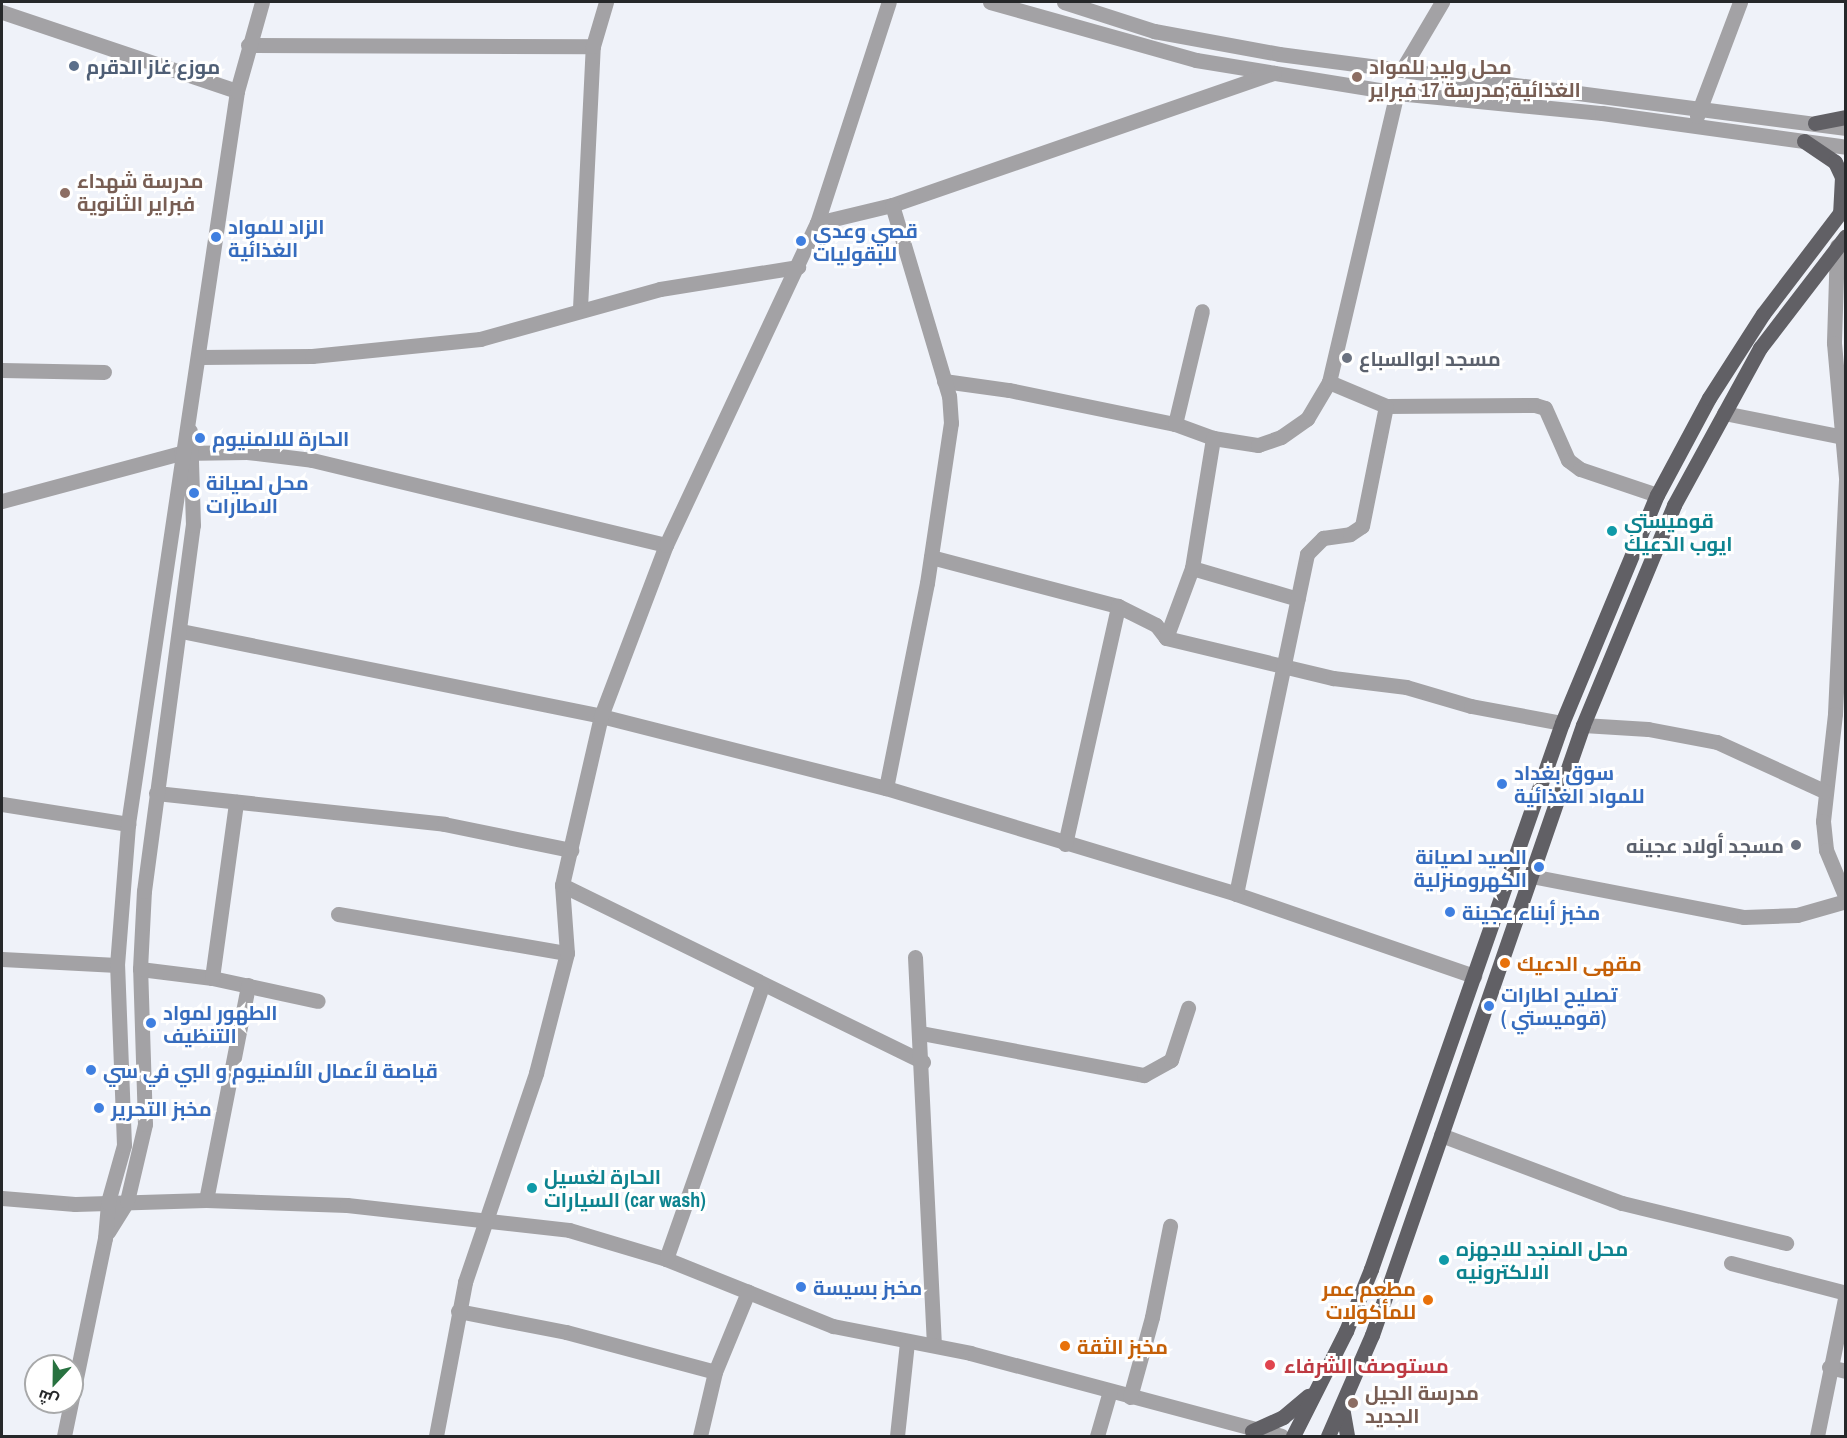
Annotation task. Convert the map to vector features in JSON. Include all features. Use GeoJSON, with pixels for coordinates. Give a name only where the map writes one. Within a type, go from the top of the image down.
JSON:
{"type":"FeatureCollection","features":[{"type":"Feature","properties":{"kind":"main road"},"geometry":{"type":"LineString","coordinates":[[1815,123],[1845,117]]}},
{"type":"Feature","properties":{"kind":"main road"},"geometry":{"type":"LineString","coordinates":[[1293,1437],[1371,1269],[1562,723],[1657,495],[1709,398],[1763,314],[1842,209],[1842,177],[1835,162],[1804,141]]}},
{"type":"Feature","properties":{"kind":"main road"},"geometry":{"type":"LineString","coordinates":[[1328,1437],[1372,1335],[1583,725],[1674,505],[1775,325],[1841,241]]}},
{"type":"Feature","properties":{"kind":"main road"},"geometry":{"type":"LineString","coordinates":[[1252,1431],[1283,1417],[1316,1387]]}},
{"type":"Feature","properties":{"kind":"main road"},"geometry":{"type":"LineString","coordinates":[[1342,1404],[1347,1437]]}},
{"type":"Feature","properties":{"kind":"street"},"geometry":{"type":"LineString","coordinates":[[64,1437],[105,1238],[108,1202],[124,1145],[117,965],[128,824],[187,453],[237,91],[248,45],[262,2]]}},
{"type":"Feature","properties":{"kind":"street"},"geometry":{"type":"LineString","coordinates":[[580,308],[593,46],[606,2]]}},
{"type":"Feature","properties":{"kind":"street"},"geometry":{"type":"LineString","coordinates":[[436,1437],[458,1311],[485,1219],[536,1073],[567,953],[562,885],[602,716],[666,545],[817,223],[889,2]]}},
{"type":"Feature","properties":{"kind":"street"},"geometry":{"type":"LineString","coordinates":[[990,2],[1196,60],[1397,93],[1693,125],[1845,147]]}},
{"type":"Feature","properties":{"kind":"street"},"geometry":{"type":"LineString","coordinates":[[1064,2],[1154,31],[1279,54],[1403,68],[1845,128]]}},
{"type":"Feature","properties":{"kind":"street"},"geometry":{"type":"LineString","coordinates":[[1403,68],[1442,2]]}},
{"type":"Feature","properties":{"kind":"street"},"geometry":{"type":"LineString","coordinates":[[1693,125],[1702,108],[1740,2]]}},
{"type":"Feature","properties":{"kind":"street"},"geometry":{"type":"LineString","coordinates":[[2,12],[237,91]]}},
{"type":"Feature","properties":{"kind":"street"},"geometry":{"type":"LineString","coordinates":[[248,45],[593,46]]}},
{"type":"Feature","properties":{"kind":"street"},"geometry":{"type":"LineString","coordinates":[[817,223],[892,205],[1277,72]]}},
{"type":"Feature","properties":{"kind":"street"},"geometry":{"type":"LineString","coordinates":[[944,381],[1009,390],[1175,424],[1213,438],[1258,445],[1281,437],[1307,418],[1329,382],[1397,93]]}},
{"type":"Feature","properties":{"kind":"street"},"geometry":{"type":"LineString","coordinates":[[886,788],[931,557],[951,434],[944,381],[892,205]]}},
{"type":"Feature","properties":{"kind":"street"},"geometry":{"type":"LineString","coordinates":[[1531,876],[1744,917],[1797,915],[1845,900],[1826,850],[1824,791],[1835,714],[1845,478],[1834,343],[1841,241]]}},
{"type":"Feature","properties":{"kind":"street"},"geometry":{"type":"LineString","coordinates":[[201,357],[312,356],[480,339],[512,333],[580,308],[660,289],[798,267]]}},
{"type":"Feature","properties":{"kind":"street"},"geometry":{"type":"LineString","coordinates":[[1175,424],[1202,311]]}},
{"type":"Feature","properties":{"kind":"street"},"geometry":{"type":"LineString","coordinates":[[2,370],[104,372]]}},
{"type":"Feature","properties":{"kind":"street"},"geometry":{"type":"LineString","coordinates":[[1329,382],[1386,406],[1535,405],[1550,416],[1559,447],[1568,460],[1580,469],[1657,495]]}},
{"type":"Feature","properties":{"kind":"street"},"geometry":{"type":"LineString","coordinates":[[1236,894],[1282,666],[1311,548],[1323,538],[1350,534],[1362,526],[1386,406]]}},
{"type":"Feature","properties":{"kind":"street"},"geometry":{"type":"LineString","coordinates":[[1724,414],[1843,437]]}},
{"type":"Feature","properties":{"kind":"street"},"geometry":{"type":"LineString","coordinates":[[1166,638],[1192,568],[1213,438]]}},
{"type":"Feature","properties":{"kind":"street"},"geometry":{"type":"LineString","coordinates":[[2,501],[187,453],[247,452],[312,460],[666,545]]}},
{"type":"Feature","properties":{"kind":"street"},"geometry":{"type":"LineString","coordinates":[[105,1238],[127,1201],[145,1124],[140,969],[156,793],[181,631],[193,525],[187,453]]}},
{"type":"Feature","properties":{"kind":"street"},"geometry":{"type":"LineString","coordinates":[[931,557],[1118,606],[1156,625],[1166,638],[1333,678],[1406,687],[1471,706],[1562,723]]}},
{"type":"Feature","properties":{"kind":"street"},"geometry":{"type":"LineString","coordinates":[[1192,568],[1298,599]]}},
{"type":"Feature","properties":{"kind":"street"},"geometry":{"type":"LineString","coordinates":[[1065,844],[1118,606]]}},
{"type":"Feature","properties":{"kind":"street"},"geometry":{"type":"LineString","coordinates":[[181,631],[602,716],[886,788],[1236,894],[1474,976]]}},
{"type":"Feature","properties":{"kind":"street"},"geometry":{"type":"LineString","coordinates":[[1583,725],[1648,729],[1717,742],[1824,791]]}},
{"type":"Feature","properties":{"kind":"street"},"geometry":{"type":"LineString","coordinates":[[156,793],[444,824],[571,850]]}},
{"type":"Feature","properties":{"kind":"street"},"geometry":{"type":"LineString","coordinates":[[212,978],[236,802]]}},
{"type":"Feature","properties":{"kind":"street"},"geometry":{"type":"LineString","coordinates":[[2,804],[128,824]]}},
{"type":"Feature","properties":{"kind":"street"},"geometry":{"type":"LineString","coordinates":[[562,885],[762,987],[923,1062]]}},
{"type":"Feature","properties":{"kind":"street"},"geometry":{"type":"LineString","coordinates":[[338,914],[567,953]]}},
{"type":"Feature","properties":{"kind":"street"},"geometry":{"type":"LineString","coordinates":[[915,957],[923,1062],[925,1213],[934,1345]]}},
{"type":"Feature","properties":{"kind":"street"},"geometry":{"type":"LineString","coordinates":[[2,959],[117,965]]}},
{"type":"Feature","properties":{"kind":"street"},"geometry":{"type":"LineString","coordinates":[[140,969],[212,978],[318,1001]]}},
{"type":"Feature","properties":{"kind":"street"},"geometry":{"type":"LineString","coordinates":[[206,1200],[248,985]]}},
{"type":"Feature","properties":{"kind":"street"},"geometry":{"type":"LineString","coordinates":[[666,1259],[762,987]]}},
{"type":"Feature","properties":{"kind":"street"},"geometry":{"type":"LineString","coordinates":[[921,1033],[1144,1075],[1172,1060],[1188,1008]]}},
{"type":"Feature","properties":{"kind":"street"},"geometry":{"type":"LineString","coordinates":[[1441,1135],[1622,1203],[1786,1243]]}},
{"type":"Feature","properties":{"kind":"street"},"geometry":{"type":"LineString","coordinates":[[2,1198],[108,1202],[206,1200],[347,1205],[569,1230],[666,1259],[833,1326],[907,1342],[934,1345],[1281,1437]]}},
{"type":"Feature","properties":{"kind":"street"},"geometry":{"type":"LineString","coordinates":[[1131,1397],[1157,1298],[1170,1226]]}},
{"type":"Feature","properties":{"kind":"street"},"geometry":{"type":"LineString","coordinates":[[1731,1263],[1845,1293],[1817,1437]]}},
{"type":"Feature","properties":{"kind":"street"},"geometry":{"type":"LineString","coordinates":[[700,1437],[715,1372],[748,1292]]}},
{"type":"Feature","properties":{"kind":"street"},"geometry":{"type":"LineString","coordinates":[[458,1311],[566,1332],[715,1372]]}},
{"type":"Feature","properties":{"kind":"street"},"geometry":{"type":"LineString","coordinates":[[897,1437],[907,1342]]}},
{"type":"Feature","properties":{"kind":"street"},"geometry":{"type":"LineString","coordinates":[[1829,1367],[1845,1371]]}},
{"type":"Feature","properties":{"kind":"street"},"geometry":{"type":"LineString","coordinates":[[1097,1437],[1110,1391]]}},
{"type":"Feature","properties":{"kind":"place","name":"موزع غاز الدقرم"},"geometry":{"type":"Point","coordinates":[74,66]}},
{"type":"Feature","properties":{"kind":"place","name":"محل وليد للمواد الغذائية;مدرسة 17 فبراير"},"geometry":{"type":"Point","coordinates":[1357,77]}},
{"type":"Feature","properties":{"kind":"place","name":"مدرسة شهداء فبراير الثانوية"},"geometry":{"type":"Point","coordinates":[65,193]}},
{"type":"Feature","properties":{"kind":"place","name":"الزاد للمواد الغذائية"},"geometry":{"type":"Point","coordinates":[216,237]}},
{"type":"Feature","properties":{"kind":"place","name":"قصي وعدي للبقوليات"},"geometry":{"type":"Point","coordinates":[801,241]}},
{"type":"Feature","properties":{"kind":"place","name":"مسجد ابوالسباع"},"geometry":{"type":"Point","coordinates":[1347,358]}},
{"type":"Feature","properties":{"kind":"place","name":"الحارة للالمنيوم"},"geometry":{"type":"Point","coordinates":[200,438]}},
{"type":"Feature","properties":{"kind":"place","name":"محل لصيانة الاطارات"},"geometry":{"type":"Point","coordinates":[194,493]}},
{"type":"Feature","properties":{"kind":"place","name":"قوميستي ايوب الدعيك"},"geometry":{"type":"Point","coordinates":[1612,531]}},
{"type":"Feature","properties":{"kind":"place","name":"سوق بغداد للمواد الغذائية"},"geometry":{"type":"Point","coordinates":[1502,784]}},
{"type":"Feature","properties":{"kind":"place","name":"مسجد أولاد عجينه"},"geometry":{"type":"Point","coordinates":[1796,845]}},
{"type":"Feature","properties":{"kind":"place","name":"الصيد لصيانة الكهرومنزلية"},"geometry":{"type":"Point","coordinates":[1539,867]}},
{"type":"Feature","properties":{"kind":"place","name":"مخبز أبناء عجينة"},"geometry":{"type":"Point","coordinates":[1450,912]}},
{"type":"Feature","properties":{"kind":"place","name":"مقهى الدعيك"},"geometry":{"type":"Point","coordinates":[1505,963]}},
{"type":"Feature","properties":{"kind":"place","name":"تصليح اطارات ( قوميستي)"},"geometry":{"type":"Point","coordinates":[1489,1006]}},
{"type":"Feature","properties":{"kind":"place","name":"الطهور لمواد التنظيف"},"geometry":{"type":"Point","coordinates":[151,1023]}},
{"type":"Feature","properties":{"kind":"place","name":"قباصة لأعمال الألمنيوم و البي في سي"},"geometry":{"type":"Point","coordinates":[91,1070]}},
{"type":"Feature","properties":{"kind":"place","name":"مخبز التحرير"},"geometry":{"type":"Point","coordinates":[99,1108]}},
{"type":"Feature","properties":{"kind":"place","name":"الحارة لغسيل السيارات (car wash)"},"geometry":{"type":"Point","coordinates":[532,1188]}},
{"type":"Feature","properties":{"kind":"place","name":"محل المنجد للاجهزه الالكترونيه"},"geometry":{"type":"Point","coordinates":[1444,1260]}},
{"type":"Feature","properties":{"kind":"place","name":"مخبز بسيسة"},"geometry":{"type":"Point","coordinates":[801,1287]}},
{"type":"Feature","properties":{"kind":"place","name":"مطعم عمر للمأكولات"},"geometry":{"type":"Point","coordinates":[1428,1300]}},
{"type":"Feature","properties":{"kind":"place","name":"مخبز الثقة"},"geometry":{"type":"Point","coordinates":[1065,1346]}},
{"type":"Feature","properties":{"kind":"place","name":"مستوصف الشرفاء"},"geometry":{"type":"Point","coordinates":[1270,1365]}},
{"type":"Feature","properties":{"kind":"place","name":"مدرسة الجيل الجديد"},"geometry":{"type":"Point","coordinates":[1353,1403]}}]}
